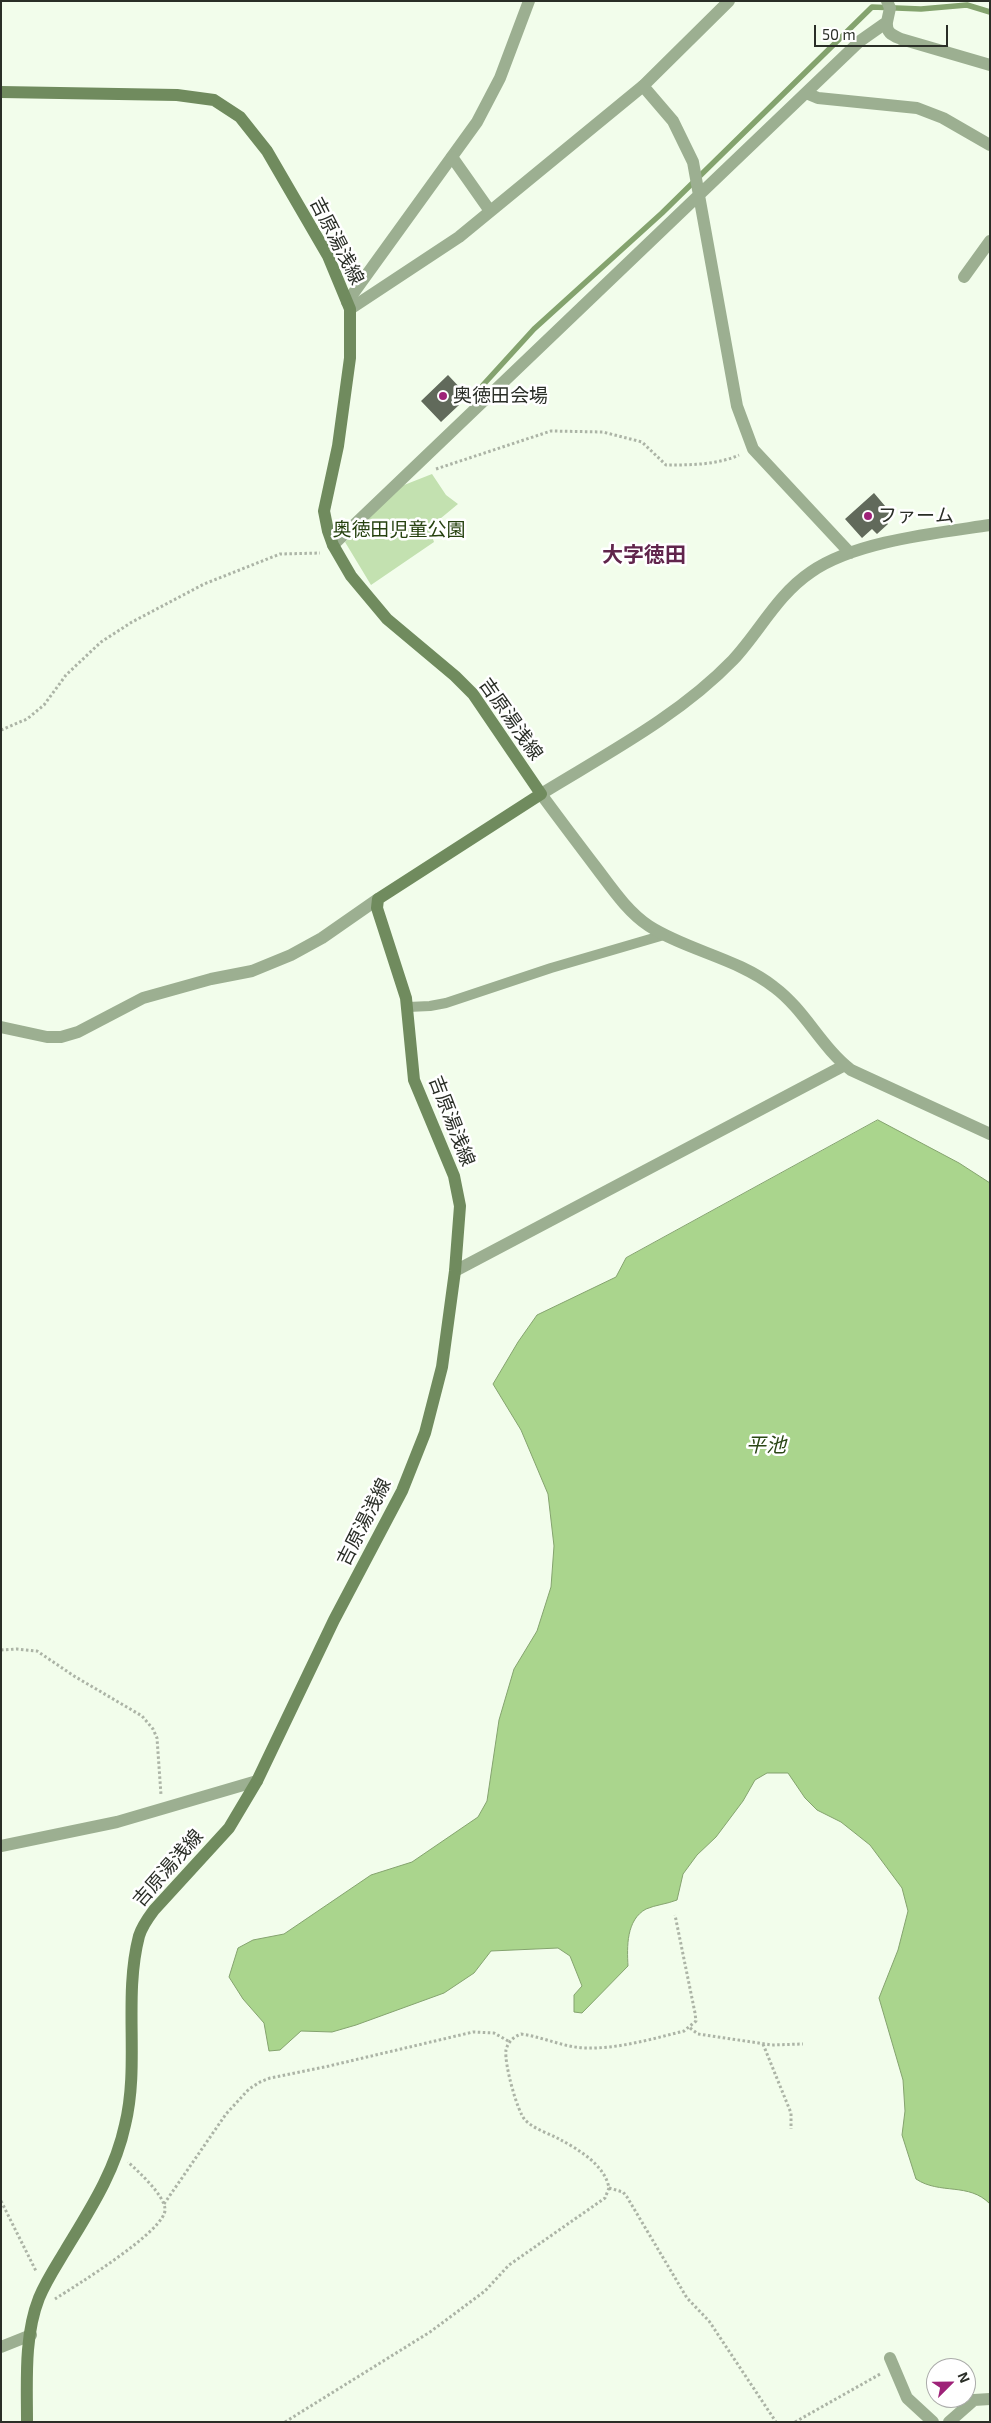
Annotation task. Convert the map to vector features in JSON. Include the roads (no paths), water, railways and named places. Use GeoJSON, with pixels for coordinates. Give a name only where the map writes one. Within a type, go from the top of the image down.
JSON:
{"type":"FeatureCollection","features":[{"type":"Feature","properties":{"kind":"main road","name":"吉原湯浅線"},"geometry":{"type":"LineString","coordinates":[[1,92],[177,95],[214,100],[240,118],[267,151],[328,256],[349,306],[350,358],[338,446],[324,511],[325,521],[336,550],[370,600],[387,619],[455,676],[473,694],[540,794]]}},
{"type":"Feature","properties":{"kind":"main road"},"geometry":{"type":"LineString","coordinates":[[378,899],[540,794]]}},
{"type":"Feature","properties":{"kind":"main road","name":"吉原湯浅線"},"geometry":{"type":"LineString","coordinates":[[28,2422],[27,2361],[35,2312],[44,2288],[104,2186],[118,2153],[131,2093],[134,1967],[139,1935],[144,1923],[154,1910],[229,1828],[257,1781],[334,1620],[402,1491],[425,1433],[442,1367],[460,1220],[458,1194],[454,1176],[414,1080],[408,1007],[377,908],[378,899]]}},
{"type":"Feature","properties":{"kind":"street"},"geometry":{"type":"LineString","coordinates":[[349,306],[490,100],[529,1]]}},
{"type":"Feature","properties":{"kind":"street"},"geometry":{"type":"LineString","coordinates":[[349,306],[459,237],[643,86],[729,1]]}},
{"type":"Feature","properties":{"kind":"street"},"geometry":{"type":"LineString","coordinates":[[887,1],[890,8],[886,29],[890,34],[901,39],[990,65]]}},
{"type":"Feature","properties":{"kind":"street"},"geometry":{"type":"LineString","coordinates":[[336,550],[700,194],[860,41],[886,22]]}},
{"type":"Feature","properties":{"kind":"street"},"geometry":{"type":"LineString","coordinates":[[643,86],[673,121],[694,162],[737,406],[753,449],[850,553]]}},
{"type":"Feature","properties":{"kind":"street"},"geometry":{"type":"LineString","coordinates":[[806,93],[818,98],[917,108],[943,118],[990,145]]}},
{"type":"Feature","properties":{"kind":"street"},"geometry":{"type":"LineString","coordinates":[[452,158],[490,212]]}},
{"type":"Feature","properties":{"kind":"street"},"geometry":{"type":"LineString","coordinates":[[964,277],[990,241]]}},
{"type":"Feature","properties":{"kind":"street"},"geometry":{"type":"LineString","coordinates":[[990,525],[930,534],[850,553],[811,572],[777,603],[733,660],[682,703],[662,719],[540,794],[628,908],[640,919],[664,935],[750,971],[770,984],[791,1001],[845,1065],[865,1077],[990,1134]]}},
{"type":"Feature","properties":{"kind":"street"},"geometry":{"type":"LineString","coordinates":[[1,1027],[47,1037],[61,1037],[78,1032],[143,998],[211,979],[252,971],[291,955],[322,938],[378,899]]}},
{"type":"Feature","properties":{"kind":"street"},"geometry":{"type":"LineString","coordinates":[[455,1271],[845,1065]]}},
{"type":"Feature","properties":{"kind":"street"},"geometry":{"type":"LineString","coordinates":[[1,1846],[67,1834],[163,1810],[257,1781]]}},
{"type":"Feature","properties":{"kind":"street"},"geometry":{"type":"LineString","coordinates":[[1,2347],[31,2335]]}},
{"type":"Feature","properties":{"kind":"street"},"geometry":{"type":"LineString","coordinates":[[892,2363],[907,2398],[933,2422]]}},
{"type":"Feature","properties":{"kind":"street"},"geometry":{"type":"LineString","coordinates":[[950,2422],[974,2400],[990,2399]]}},
{"type":"Feature","properties":{"kind":"lane"},"geometry":{"type":"LineString","coordinates":[[408,1007],[446,1003],[560,965],[664,935]]}},
{"type":"Feature","properties":{"kind":"water","name":"平池"},"geometry":{"type":"Polygon","coordinates":[[[878,1120],[959,1163],[990,1183],[990,2204],[982,2197],[973,2193],[935,2187],[916,2179],[902,2135],[905,2111],[903,2080],[879,1998],[898,1950],[908,1911],[902,1888],[870,1845],[841,1822],[817,1810],[805,1798],[788,1773],[767,1773],[755,1780],[743,1801],[716,1837],[697,1855],[683,1874],[677,1900],[646,1909],[639,1914],[629,1934],[628,1966],[582,2013],[574,2012],[574,1995],[582,1986],[570,1956],[558,1948],[491,1951],[474,1973],[444,1993],[332,2032],[301,2031],[280,2050],[269,2051],[264,2023],[243,1999],[229,1977],[238,1948],[253,1940],[284,1934],[371,1875],[412,1862],[478,1817],[487,1801],[499,1720],[514,1669],[537,1631],[551,1587],[554,1546],[548,1494],[521,1430],[493,1384],[518,1342],[537,1315],[616,1277],[626,1258],[878,1120]]]}},
{"type":"Feature","properties":{"kind":"waterway"},"geometry":{"type":"LineString","coordinates":[[483,385],[534,329],[662,213],[872,7],[921,9],[967,5],[990,12]]}},
{"type":"Feature","properties":{"kind":"place","name":"奥徳田会場"},"geometry":{"type":"Point","coordinates":[443,396]}},
{"type":"Feature","properties":{"kind":"place","name":"ファーム"},"geometry":{"type":"Point","coordinates":[868,516]}},
{"type":"Feature","properties":{"kind":"district","name":"大字徳田"},"geometry":{"type":"Point","coordinates":[644,555]}},
{"type":"Feature","properties":{"kind":"park label","name":"奥徳田児童公園"},"geometry":{"type":"Point","coordinates":[399,530]}}]}
